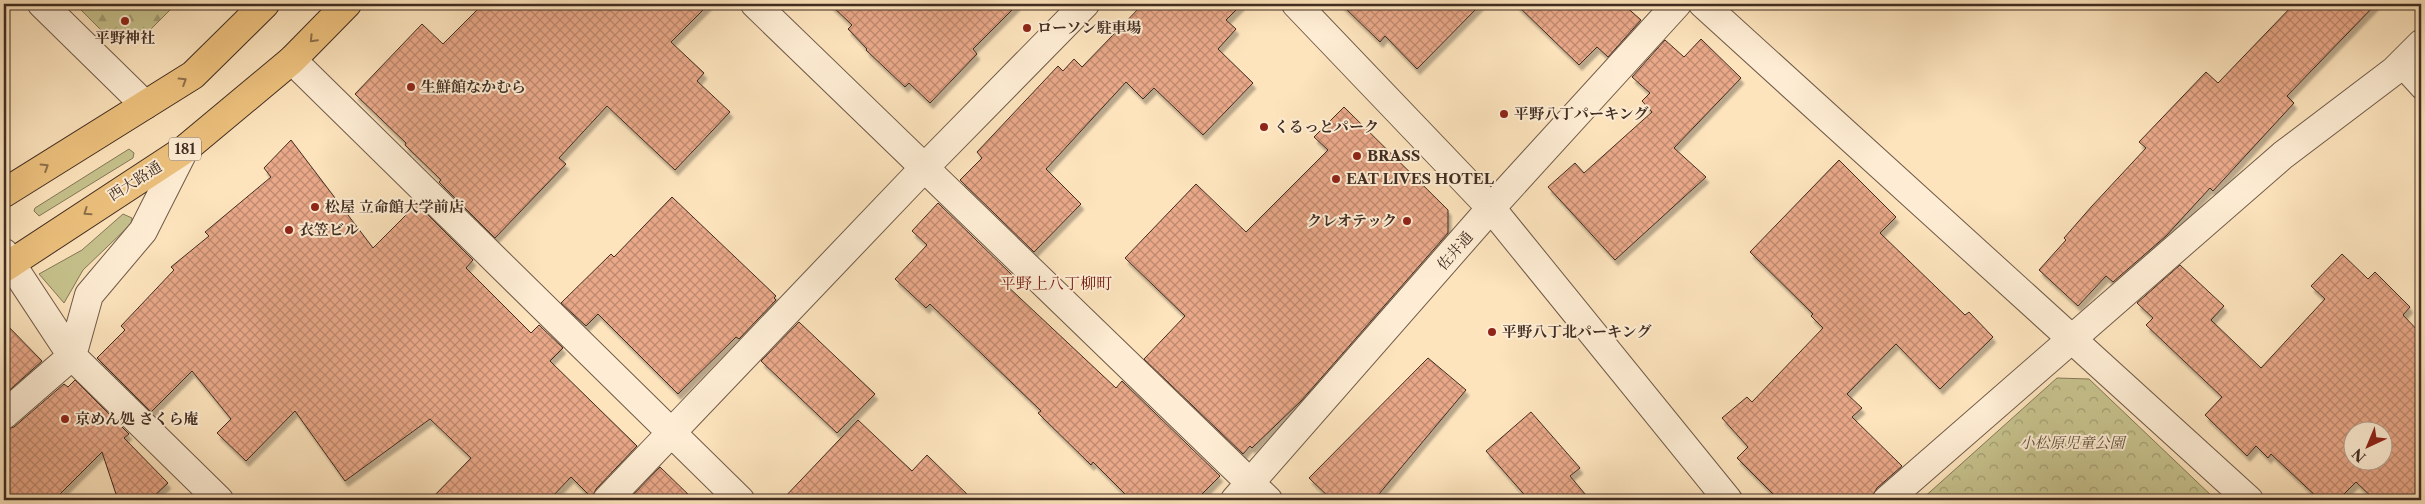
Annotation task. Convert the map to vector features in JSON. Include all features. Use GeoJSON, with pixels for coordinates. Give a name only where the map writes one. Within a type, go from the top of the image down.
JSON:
{"type":"FeatureCollection","features":[{"type":"Feature","properties":{"kind":"main road"},"geometry":{"type":"LineString","coordinates":[[4,193],[193,75],[265,4]]}},
{"type":"Feature","properties":{"kind":"main road","name":"西大路通"},"geometry":{"type":"LineString","coordinates":[[6,262],[184,150],[292,60],[346,4]]}},
{"type":"Feature","properties":{"kind":"street"},"geometry":{"type":"LineString","coordinates":[[42,4],[145,105]]}},
{"type":"Feature","properties":{"kind":"street"},"geometry":{"type":"LineString","coordinates":[[755,4],[925,167],[1251,494]]}},
{"type":"Feature","properties":{"kind":"street"},"geometry":{"type":"LineString","coordinates":[[607,500],[925,167],[1085,4]]}},
{"type":"Feature","properties":{"kind":"street"},"geometry":{"type":"LineString","coordinates":[[1296,4],[1491,208],[1728,500]]}},
{"type":"Feature","properties":{"kind":"street","name":"佐井通"},"geometry":{"type":"LineString","coordinates":[[1251,494],[1491,208],[1677,4]]}},
{"type":"Feature","properties":{"kind":"street"},"geometry":{"type":"LineString","coordinates":[[1703,4],[2249,500]]}},
{"type":"Feature","properties":{"kind":"street"},"geometry":{"type":"LineString","coordinates":[[1887,500],[2283,155],[2400,66],[2421,44]]}},
{"type":"Feature","properties":{"kind":"street"},"geometry":{"type":"LineString","coordinates":[[292,60],[740,500]]}},
{"type":"Feature","properties":{"kind":"street"},"geometry":{"type":"LineString","coordinates":[[4,415],[72,356],[89,295],[144,231],[184,150]]}},
{"type":"Feature","properties":{"kind":"street"},"geometry":{"type":"LineString","coordinates":[[6,262],[72,356],[219,500]]}},
{"type":"Feature","properties":{"kind":"lane"},"geometry":{"type":"LineString","coordinates":[[2400,66],[2421,90]]}},
{"type":"Feature","properties":{"kind":"green space","name":"平野神社"},"geometry":{"type":"Polygon","coordinates":[[[75,4],[176,4],[145,35],[107,36],[75,4]]]}},
{"type":"Feature","properties":{"kind":"green space"},"geometry":{"type":"Polygon","coordinates":[[[129,149],[134,153],[133,158],[39,216],[34,211],[35,208],[129,149]]]}},
{"type":"Feature","properties":{"kind":"green space"},"geometry":{"type":"Polygon","coordinates":[[[123,214],[132,218],[131,224],[83,270],[64,303],[39,274],[82,250],[123,214]]]}},
{"type":"Feature","properties":{"kind":"green space","name":"小松原児童公園"},"geometry":{"type":"Polygon","coordinates":[[[2057,378],[2089,379],[2216,500],[1921,500],[2057,378]]]}},
{"type":"Feature","properties":{"kind":"building"},"geometry":{"type":"Polygon","coordinates":[[[483,4],[709,4],[671,42],[704,73],[697,81],[730,112],[675,170],[607,106],[559,158],[566,164],[495,238],[439,182],[441,180],[405,145],[406,143],[355,94],[422,24],[443,44],[483,4]]]}},
{"type":"Feature","properties":{"kind":"building"},"geometry":{"type":"Polygon","coordinates":[[[830,4],[1018,4],[973,49],[977,54],[930,103],[909,83],[905,87],[866,50],[848,29],[852,25],[830,4]]]}},
{"type":"Feature","properties":{"kind":"building"},"geometry":{"type":"Polygon","coordinates":[[[1143,4],[1242,4],[1226,20],[1236,29],[1218,49],[1253,83],[1203,135],[1154,88],[1143,99],[1126,82],[1046,169],[1081,204],[1034,252],[960,180],[982,158],[977,152],[1058,66],[1063,71],[1074,59],[1082,67],[1143,4]]]}},
{"type":"Feature","properties":{"kind":"building"},"geometry":{"type":"Polygon","coordinates":[[[1341,4],[1481,4],[1417,69],[1385,36],[1380,42],[1341,4]]]}},
{"type":"Feature","properties":{"kind":"building"},"geometry":{"type":"Polygon","coordinates":[[[1516,4],[1623,4],[1641,20],[1608,57],[1597,47],[1579,65],[1516,4]]]}},
{"type":"Feature","properties":{"kind":"building"},"geometry":{"type":"Polygon","coordinates":[[[2294,4],[2376,4],[2287,96],[2294,103],[2213,191],[2210,188],[2166,236],[2113,282],[2106,276],[2078,306],[2039,270],[2066,240],[2064,238],[2092,206],[2146,148],[2139,142],[2206,72],[2218,83],[2294,4]]]}},
{"type":"Feature","properties":{"kind":"building"},"geometry":{"type":"Polygon","coordinates":[[[1701,39],[1741,78],[1674,148],[1706,177],[1615,260],[1548,187],[1575,163],[1584,173],[1652,112],[1642,101],[1650,93],[1632,77],[1665,40],[1684,57],[1701,39]]]}},
{"type":"Feature","properties":{"kind":"building"},"geometry":{"type":"Polygon","coordinates":[[[1344,107],[1448,210],[1448,233],[1301,401],[1252,448],[1250,446],[1243,454],[1144,359],[1185,316],[1125,258],[1196,184],[1246,232],[1328,150],[1314,137],[1344,107]]]}},
{"type":"Feature","properties":{"kind":"building"},"geometry":{"type":"Polygon","coordinates":[[[291,140],[373,248],[417,204],[473,260],[466,268],[531,333],[539,325],[563,348],[550,361],[637,446],[596,489],[592,498],[571,477],[549,500],[430,500],[471,458],[430,419],[345,481],[295,411],[246,461],[217,433],[231,419],[192,371],[151,412],[97,358],[125,330],[121,326],[174,270],[171,267],[209,236],[205,232],[271,177],[264,168],[291,140]]]}},
{"type":"Feature","properties":{"kind":"building"},"geometry":{"type":"Polygon","coordinates":[[[1839,160],[1896,217],[1880,233],[1965,315],[1969,312],[1993,337],[1940,389],[1896,344],[1847,394],[1862,408],[1852,417],[1902,466],[1877,488],[1870,500],[1779,500],[1737,458],[1748,447],[1722,418],[1747,397],[1752,402],[1823,328],[1811,316],[1813,314],[1750,252],[1839,160]]]}},
{"type":"Feature","properties":{"kind":"building"},"geometry":{"type":"Polygon","coordinates":[[[672,197],[776,296],[774,298],[776,300],[739,339],[736,337],[678,394],[598,314],[586,326],[561,303],[611,254],[614,257],[672,197]]]}},
{"type":"Feature","properties":{"kind":"building"},"geometry":{"type":"Polygon","coordinates":[[[938,203],[1012,275],[1004,283],[1116,388],[1122,381],[1220,476],[1196,500],[1131,500],[1093,462],[1091,465],[1038,413],[1041,411],[930,304],[926,308],[895,279],[927,245],[912,231],[938,203]]]}},
{"type":"Feature","properties":{"kind":"building"},"geometry":{"type":"Polygon","coordinates":[[[2342,254],[2368,279],[2375,272],[2410,307],[2403,315],[2421,334],[2421,500],[2375,500],[2356,482],[2338,500],[2320,500],[2271,454],[2268,458],[2256,446],[2247,456],[2205,415],[2222,397],[2146,325],[2153,318],[2137,303],[2180,265],[2224,306],[2211,320],[2261,368],[2325,299],[2311,286],[2342,254]]]}},
{"type":"Feature","properties":{"kind":"building"},"geometry":{"type":"Polygon","coordinates":[[[4,322],[42,361],[4,395],[4,322]]]}},
{"type":"Feature","properties":{"kind":"building"},"geometry":{"type":"Polygon","coordinates":[[[799,322],[875,394],[837,433],[761,361],[799,322]]]}},
{"type":"Feature","properties":{"kind":"building"},"geometry":{"type":"Polygon","coordinates":[[[1428,358],[1466,390],[1374,500],[1332,500],[1309,478],[1428,358]]]}},
{"type":"Feature","properties":{"kind":"building"},"geometry":{"type":"Polygon","coordinates":[[[75,380],[129,434],[124,438],[168,483],[150,500],[118,500],[102,452],[54,500],[4,500],[4,430],[14,427],[64,384],[68,387],[75,380]]]}},
{"type":"Feature","properties":{"kind":"building"},"geometry":{"type":"Polygon","coordinates":[[[1531,412],[1580,468],[1570,476],[1590,500],[1529,500],[1486,451],[1531,412]]]}},
{"type":"Feature","properties":{"kind":"building"},"geometry":{"type":"Polygon","coordinates":[[[858,420],[912,471],[927,455],[973,500],[782,500],[858,420]]]}},
{"type":"Feature","properties":{"kind":"building"},"geometry":{"type":"Polygon","coordinates":[[[660,467],[694,500],[628,500],[660,467]]]}},
{"type":"Feature","properties":{"kind":"place","name":"平野神社"},"geometry":{"type":"Point","coordinates":[125,21]}},
{"type":"Feature","properties":{"kind":"place","name":"ローソン駐車場"},"geometry":{"type":"Point","coordinates":[1027,28]}},
{"type":"Feature","properties":{"kind":"place","name":"生鮮館なかむら"},"geometry":{"type":"Point","coordinates":[411,87]}},
{"type":"Feature","properties":{"kind":"place","name":"平野八丁パーキング"},"geometry":{"type":"Point","coordinates":[1504,114]}},
{"type":"Feature","properties":{"kind":"place","name":"くるっとパーク"},"geometry":{"type":"Point","coordinates":[1264,127]}},
{"type":"Feature","properties":{"kind":"place","name":"BRASS"},"geometry":{"type":"Point","coordinates":[1357,156]}},
{"type":"Feature","properties":{"kind":"place","name":"EAT LIVES HOTEL"},"geometry":{"type":"Point","coordinates":[1336,179]}},
{"type":"Feature","properties":{"kind":"place","name":"松屋 立命館大学前店"},"geometry":{"type":"Point","coordinates":[315,207]}},
{"type":"Feature","properties":{"kind":"place","name":"クレオテック"},"geometry":{"type":"Point","coordinates":[1407,221]}},
{"type":"Feature","properties":{"kind":"place","name":"衣笠ビル"},"geometry":{"type":"Point","coordinates":[289,230]}},
{"type":"Feature","properties":{"kind":"place","name":"平野八丁北パーキング"},"geometry":{"type":"Point","coordinates":[1492,332]}},
{"type":"Feature","properties":{"kind":"place","name":"京めん処 さくら庵"},"geometry":{"type":"Point","coordinates":[65,419]}},
{"type":"Feature","properties":{"kind":"district","name":"平野上八丁柳町"},"geometry":{"type":"Point","coordinates":[1056,283]}}]}
